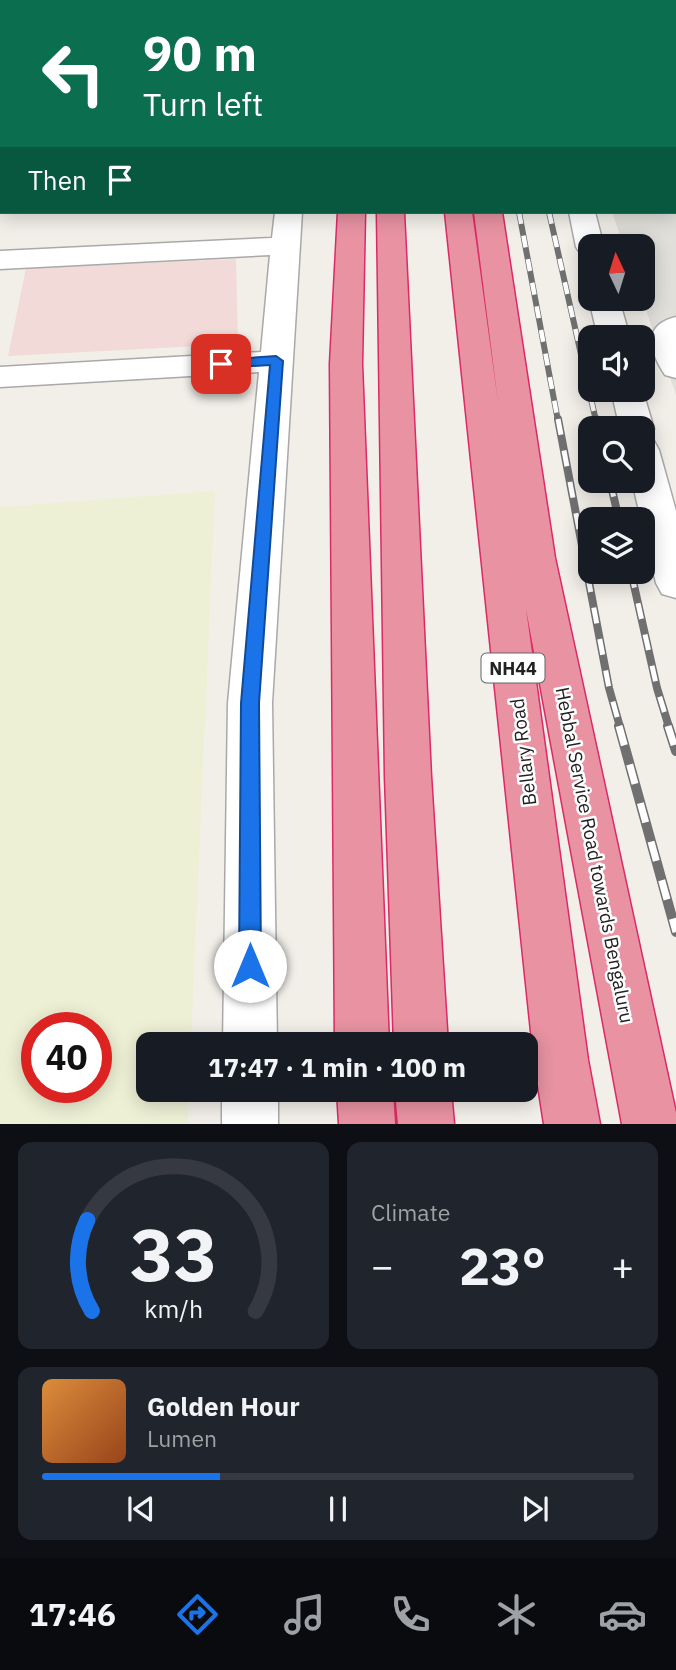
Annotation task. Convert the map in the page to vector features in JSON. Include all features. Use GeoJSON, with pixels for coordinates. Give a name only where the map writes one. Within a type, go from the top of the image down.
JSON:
{"type":"FeatureCollection","features":[{"type":"Feature","properties":{"kind":"highway"},"geometry":{"type":"LineString","coordinates":[[351,214],[346,365],[362,1032]]}},
{"type":"Feature","properties":{"kind":"highway"},"geometry":{"type":"LineString","coordinates":[[390,214],[408,776],[420,1032]]}},
{"type":"Feature","properties":{"kind":"highway","name":"Bellary Road"},"geometry":{"type":"LineString","coordinates":[[458,214],[561,1060],[572,1124]]}},
{"type":"Feature","properties":{"kind":"highway","name":"Hebbal Service Road towards Bengaluru"},"geometry":{"type":"LineString","coordinates":[[488,214],[536,558],[650,1124]]}},
{"type":"Feature","properties":{"kind":"highway"},"geometry":{"type":"LineString","coordinates":[[366,1102],[367,1124]]}},
{"type":"Feature","properties":{"kind":"highway"},"geometry":{"type":"LineString","coordinates":[[424,1102],[426,1124]]}},
{"type":"Feature","properties":{"kind":"street"},"geometry":{"type":"LineString","coordinates":[[582,214],[587,234]]}},
{"type":"Feature","properties":{"kind":"street"},"geometry":{"type":"LineString","coordinates":[[0,261],[286,229],[250,703],[250,1032]]}},
{"type":"Feature","properties":{"kind":"street"},"geometry":{"type":"LineString","coordinates":[[676,326],[668,331],[667,344],[676,368]]}},
{"type":"Feature","properties":{"kind":"street"},"geometry":{"type":"LineString","coordinates":[[0,377],[276,361]]}},
{"type":"Feature","properties":{"kind":"street"},"geometry":{"type":"LineString","coordinates":[[653,493],[676,583]]}},
{"type":"Feature","properties":{"kind":"street"},"geometry":{"type":"LineString","coordinates":[[250,1102],[250,1124]]}},
{"type":"Feature","properties":{"kind":"shaded area"},"geometry":{"type":"Polygon","coordinates":[[[613,214],[676,214],[676,395],[655,336],[655,325],[651,325],[647,312],[655,311],[655,234],[620,234],[613,214]]]}},
{"type":"Feature","properties":{"kind":"shaded area"},"geometry":{"type":"Polygon","coordinates":[[[236,259],[238,344],[8,356],[26,268],[236,259]]]}},
{"type":"Feature","properties":{"kind":"green space"},"geometry":{"type":"Polygon","coordinates":[[[215,491],[192,1032],[136,1032],[136,1102],[189,1102],[188,1124],[0,1124],[0,507],[215,491]]]}},
{"type":"Feature","properties":{"kind":"railway"},"geometry":{"type":"LineString","coordinates":[[519,214],[558,421]]}},
{"type":"Feature","properties":{"kind":"railway"},"geometry":{"type":"LineString","coordinates":[[549,214],[595,416]]}},
{"type":"Feature","properties":{"kind":"railway"},"geometry":{"type":"LineString","coordinates":[[558,419],[609,688],[620,727]]}},
{"type":"Feature","properties":{"kind":"railway"},"geometry":{"type":"LineString","coordinates":[[613,493],[616,507]]}},
{"type":"Feature","properties":{"kind":"railway"},"geometry":{"type":"LineString","coordinates":[[634,584],[657,688],[669,727]]}},
{"type":"Feature","properties":{"kind":"railway"},"geometry":{"type":"LineString","coordinates":[[619,726],[676,932]]}},
{"type":"Feature","properties":{"kind":"railway"},"geometry":{"type":"LineString","coordinates":[[668,726],[676,751]]}},
{"type":"Feature","properties":{"kind":"route"},"geometry":{"type":"LineString","coordinates":[[221,364],[276,361],[250,703],[250,966]]}}]}
